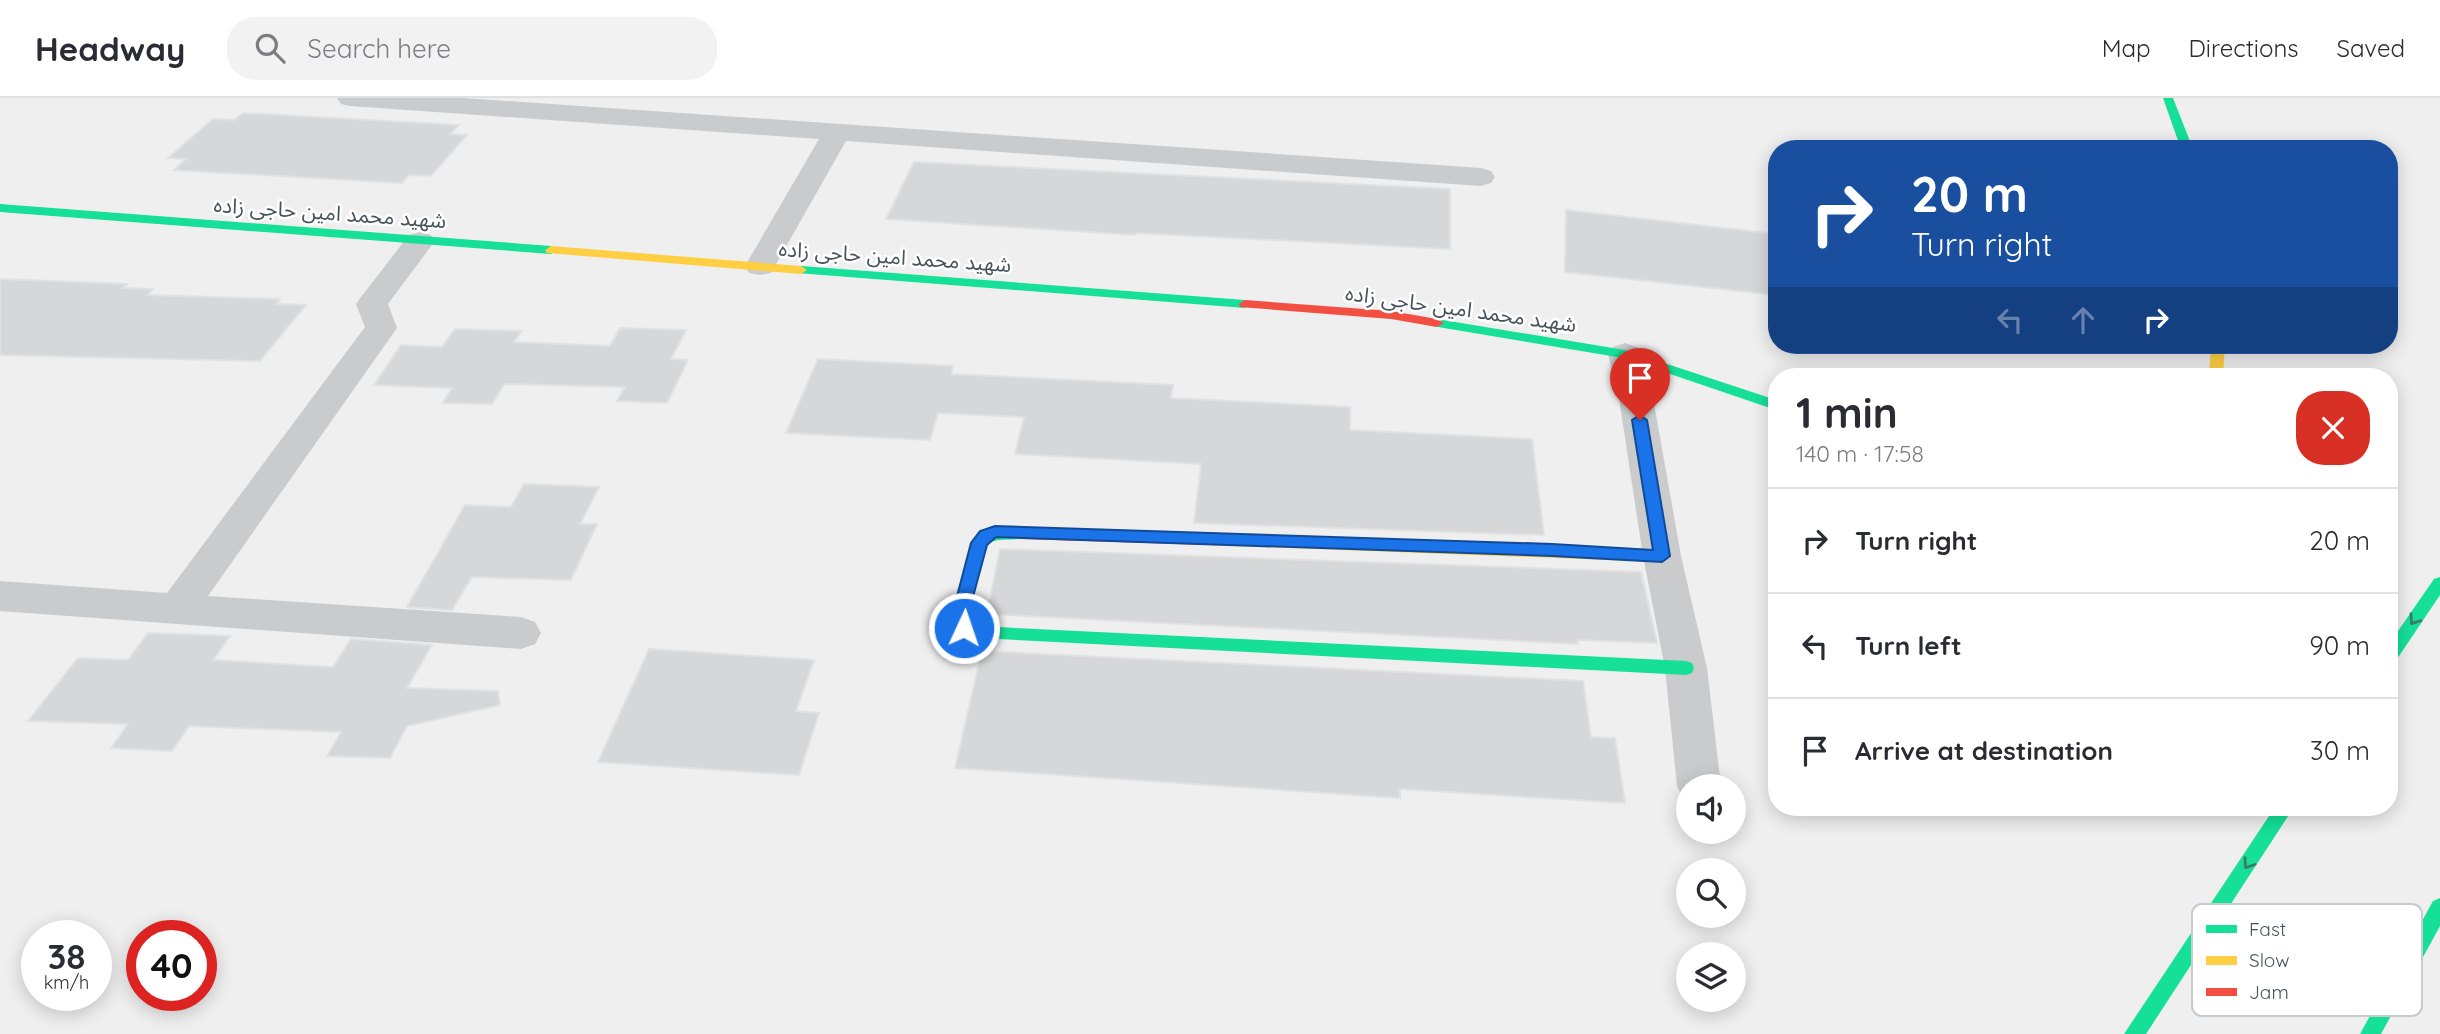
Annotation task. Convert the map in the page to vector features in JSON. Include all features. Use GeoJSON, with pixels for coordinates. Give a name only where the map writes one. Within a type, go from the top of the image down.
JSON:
{"type":"FeatureCollection","features":[{"type":"Feature","properties":{"kind":"street"},"geometry":{"type":"LineString","coordinates":[[349,98],[1481,177]]}},
{"type":"Feature","properties":{"kind":"street"},"geometry":{"type":"LineString","coordinates":[[2168,98],[2183,140]]}},
{"type":"Feature","properties":{"kind":"street"},"geometry":{"type":"LineString","coordinates":[[760,266],[837,132]]}},
{"type":"Feature","properties":{"kind":"street","name":"شهید محمد امین حاجی زاده"},"geometry":{"type":"LineString","coordinates":[[0,208],[1391,314],[1625,354],[1768,402]]}},
{"type":"Feature","properties":{"kind":"street"},"geometry":{"type":"LineString","coordinates":[[178,607],[381,328],[372,304],[420,241]]}},
{"type":"Feature","properties":{"kind":"street"},"geometry":{"type":"LineString","coordinates":[[1625,354],[1635,392],[1662,556],[1686,668],[1698,774]]}},
{"type":"Feature","properties":{"kind":"street"},"geometry":{"type":"LineString","coordinates":[[1662,556],[995,532],[985,536],[979,543],[959,619],[964,628],[978,632],[1686,668]]}},
{"type":"Feature","properties":{"kind":"street"},"geometry":{"type":"LineString","coordinates":[[2398,644],[2440,583]]}},
{"type":"Feature","properties":{"kind":"street"},"geometry":{"type":"LineString","coordinates":[[0,596],[521,633]]}},
{"type":"Feature","properties":{"kind":"street"},"geometry":{"type":"LineString","coordinates":[[2220,904],[2279,816]]}},
{"type":"Feature","properties":{"kind":"street"},"geometry":{"type":"LineString","coordinates":[[2422,940],[2440,907]]}},
{"type":"Feature","properties":{"kind":"street"},"geometry":{"type":"LineString","coordinates":[[2134,1034],[2192,947]]}},
{"type":"Feature","properties":{"kind":"street"},"geometry":{"type":"LineString","coordinates":[[2370,1034],[2380,1016]]}},
{"type":"Feature","properties":{"kind":"building"},"geometry":{"type":"Polygon","coordinates":[[[243,113],[459,125],[450,134],[467,135],[431,176],[409,175],[402,183],[174,170],[186,159],[168,158],[213,119],[234,120],[243,113]]]}},
{"type":"Feature","properties":{"kind":"building"},"geometry":{"type":"Polygon","coordinates":[[[914,162],[1450,189],[1450,249],[1135,235],[886,219],[914,162]]]}},
{"type":"Feature","properties":{"kind":"building"},"geometry":{"type":"Polygon","coordinates":[[[1566,210],[1768,233],[1768,294],[1565,272],[1566,210]]]}},
{"type":"Feature","properties":{"kind":"building"},"geometry":{"type":"Polygon","coordinates":[[[0,279],[127,284],[123,288],[153,289],[147,295],[280,299],[276,304],[306,305],[260,361],[0,355],[0,279]]]}},
{"type":"Feature","properties":{"kind":"building"},"geometry":{"type":"Polygon","coordinates":[[[620,328],[686,330],[671,359],[688,360],[667,403],[617,401],[625,387],[504,384],[492,404],[443,403],[452,388],[374,385],[401,345],[442,347],[455,329],[522,331],[514,342],[610,346],[620,328]]]}},
{"type":"Feature","properties":{"kind":"building"},"geometry":{"type":"Polygon","coordinates":[[[818,359],[953,366],[951,374],[1173,385],[1171,398],[1350,407],[1350,430],[1532,439],[1544,535],[1194,523],[1201,464],[1015,454],[1024,417],[938,413],[930,440],[786,433],[818,359]]]}},
{"type":"Feature","properties":{"kind":"building"},"geometry":{"type":"Polygon","coordinates":[[[524,484],[599,487],[580,524],[597,524],[571,580],[472,577],[452,610],[407,607],[465,505],[511,507],[524,484]]]}},
{"type":"Feature","properties":{"kind":"building"},"geometry":{"type":"Polygon","coordinates":[[[1000,549],[1641,572],[1657,643],[1578,640],[1578,644],[987,614],[1000,549]]]}},
{"type":"Feature","properties":{"kind":"building"},"geometry":{"type":"Polygon","coordinates":[[[148,633],[230,636],[213,660],[333,667],[351,639],[432,645],[407,688],[498,691],[500,705],[407,726],[390,758],[327,756],[341,732],[189,726],[172,751],[111,748],[128,724],[28,721],[78,658],[128,660],[148,633]]]}},
{"type":"Feature","properties":{"kind":"building"},"geometry":{"type":"Polygon","coordinates":[[[649,649],[814,660],[796,711],[819,713],[799,775],[598,762],[649,649]]]}},
{"type":"Feature","properties":{"kind":"building"},"geometry":{"type":"Polygon","coordinates":[[[982,651],[1583,681],[1591,737],[1615,738],[1625,803],[1400,789],[1400,798],[955,768],[982,651]]]}},
{"type":"Feature","properties":{"kind":"traffic: fast"},"geometry":{"type":"LineString","coordinates":[[2168,98],[2184,140]]}},
{"type":"Feature","properties":{"kind":"traffic: fast"},"geometry":{"type":"LineString","coordinates":[[0,208],[551,250]]}},
{"type":"Feature","properties":{"kind":"traffic: fast"},"geometry":{"type":"LineString","coordinates":[[801,270],[1245,304]]}},
{"type":"Feature","properties":{"kind":"traffic: fast"},"geometry":{"type":"LineString","coordinates":[[1437,323],[1625,354],[1768,402]]}},
{"type":"Feature","properties":{"kind":"traffic: fast"},"geometry":{"type":"LineString","coordinates":[[1022,533],[993,533],[979,543],[959,619],[964,628],[978,632],[1686,668]]}},
{"type":"Feature","properties":{"kind":"traffic: fast"},"geometry":{"type":"LineString","coordinates":[[2398,644],[2440,583]]}},
{"type":"Feature","properties":{"kind":"traffic: fast"},"geometry":{"type":"LineString","coordinates":[[2220,904],[2279,816]]}},
{"type":"Feature","properties":{"kind":"traffic: fast"},"geometry":{"type":"LineString","coordinates":[[2422,940],[2440,907]]}},
{"type":"Feature","properties":{"kind":"traffic: fast"},"geometry":{"type":"LineString","coordinates":[[2134,1034],[2192,947]]}},
{"type":"Feature","properties":{"kind":"traffic: fast"},"geometry":{"type":"LineString","coordinates":[[2370,1034],[2380,1016]]}},
{"type":"Feature","properties":{"kind":"traffic: slow"},"geometry":{"type":"LineString","coordinates":[[551,250],[801,270]]}},
{"type":"Feature","properties":{"kind":"traffic: slow"},"geometry":{"type":"LineString","coordinates":[[2217,354],[2217,368]]}},
{"type":"Feature","properties":{"kind":"traffic: slow"},"geometry":{"type":"LineString","coordinates":[[1208,539],[1662,556]]}},
{"type":"Feature","properties":{"kind":"traffic: jam"},"geometry":{"type":"LineString","coordinates":[[1245,304],[1391,315],[1437,323]]}},
{"type":"Feature","properties":{"kind":"traffic: jam"},"geometry":{"type":"LineString","coordinates":[[1022,533],[1208,539]]}},
{"type":"Feature","properties":{"kind":"route"},"geometry":{"type":"LineString","coordinates":[[964,628],[959,619],[979,543],[985,536],[995,532],[1662,556],[1640,420]]}}]}
